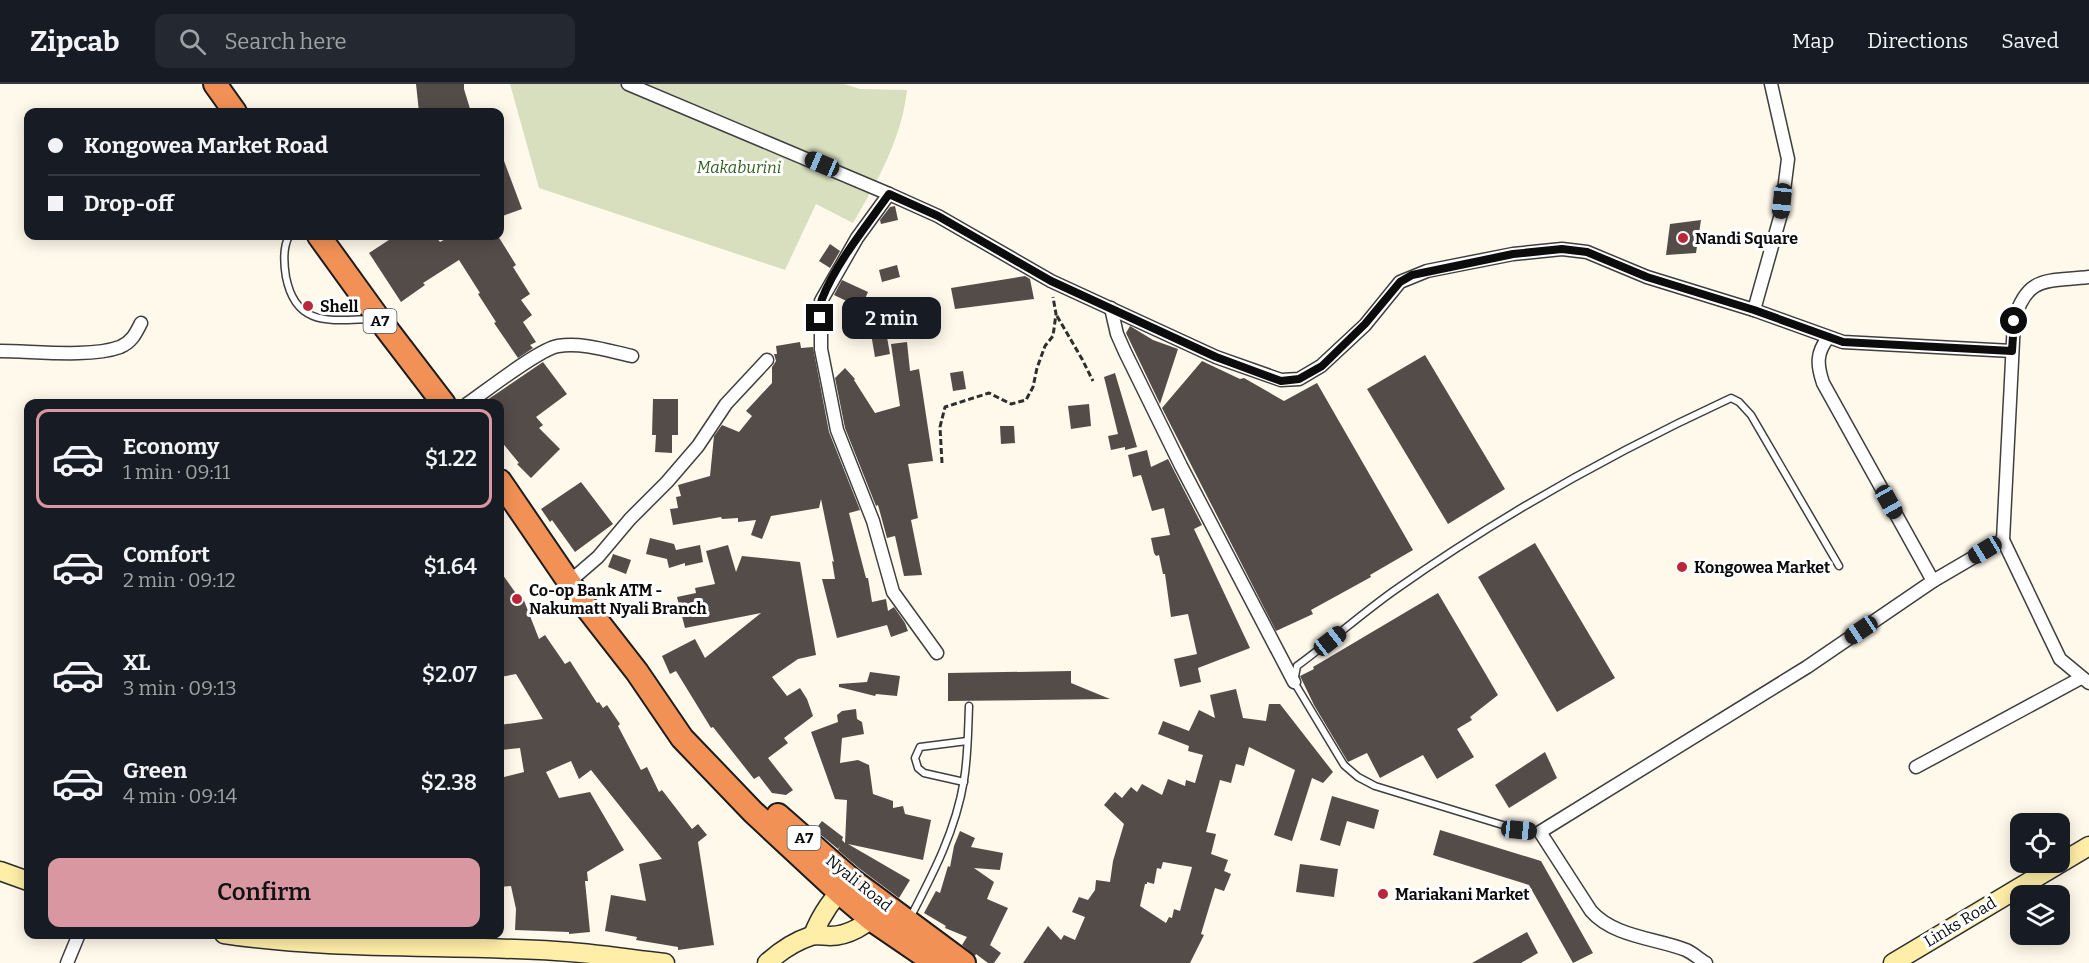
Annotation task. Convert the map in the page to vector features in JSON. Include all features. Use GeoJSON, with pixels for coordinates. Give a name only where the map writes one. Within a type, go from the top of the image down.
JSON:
{"type":"FeatureCollection","features":[{"type":"Feature","properties":{"kind":"highway"},"geometry":{"type":"LineString","coordinates":[[214,84],[232,108]]}},
{"type":"Feature","properties":{"kind":"highway","name":"A7"},"geometry":{"type":"LineString","coordinates":[[323,240],[440,399]]}},
{"type":"Feature","properties":{"kind":"highway","name":"Nyali Road"},"geometry":{"type":"LineString","coordinates":[[504,487],[569,582],[656,698],[689,727],[782,819],[846,886],[935,963]]}},
{"type":"Feature","properties":{"kind":"highway","name":"Nyali Road"},"geometry":{"type":"LineString","coordinates":[[878,912],[909,922],[964,963]]}},
{"type":"Feature","properties":{"kind":"main road","name":"Links Road"},"geometry":{"type":"LineString","coordinates":[[1893,963],[2089,846]]}},
{"type":"Feature","properties":{"kind":"main road"},"geometry":{"type":"LineString","coordinates":[[0,871],[24,880]]}},
{"type":"Feature","properties":{"kind":"main road"},"geometry":{"type":"LineString","coordinates":[[813,935],[818,921],[846,886]]}},
{"type":"Feature","properties":{"kind":"main road"},"geometry":{"type":"LineString","coordinates":[[767,963],[778,953],[813,935],[839,935],[878,912]]}},
{"type":"Feature","properties":{"kind":"main road"},"geometry":{"type":"LineString","coordinates":[[254,939],[272,942],[329,939],[557,951],[665,963]]}},
{"type":"Feature","properties":{"kind":"street"},"geometry":{"type":"LineString","coordinates":[[628,84],[744,131],[938,216],[1051,281],[1216,357],[1281,381],[1299,379],[1322,366],[1365,324],[1400,282],[1427,271],[1513,254],[1562,249],[1587,252],[1647,277],[1754,310],[1828,338],[1857,344],[2012,351]]}},
{"type":"Feature","properties":{"kind":"street"},"geometry":{"type":"LineString","coordinates":[[1754,310],[1779,222],[1788,159],[1771,84]]}},
{"type":"Feature","properties":{"kind":"street"},"geometry":{"type":"LineString","coordinates":[[889,194],[857,238],[821,301],[821,349],[837,430],[873,521],[893,592],[937,653]]}},
{"type":"Feature","properties":{"kind":"street"},"geometry":{"type":"LineString","coordinates":[[1916,767],[2085,681],[2060,659],[2002,540],[2014,321],[2019,302],[2027,291],[2038,283],[2089,277]]}},
{"type":"Feature","properties":{"kind":"street"},"geometry":{"type":"LineString","coordinates":[[1112,308],[1117,333],[1125,352],[1186,476],[1294,682]]}},
{"type":"Feature","properties":{"kind":"street"},"geometry":{"type":"LineString","coordinates":[[0,351],[79,353],[104,350],[121,346],[133,338],[141,323]]}},
{"type":"Feature","properties":{"kind":"street"},"geometry":{"type":"LineString","coordinates":[[1828,338],[1820,348],[1818,359],[1823,383],[1933,582]]}},
{"type":"Feature","properties":{"kind":"street"},"geometry":{"type":"LineString","coordinates":[[474,399],[540,354],[557,346],[585,347],[632,356]]}},
{"type":"Feature","properties":{"kind":"street"},"geometry":{"type":"LineString","coordinates":[[569,582],[598,557],[630,519],[667,482],[698,446],[726,404],[767,360]]}},
{"type":"Feature","properties":{"kind":"street"},"geometry":{"type":"LineString","coordinates":[[1706,963],[1688,951],[1613,928],[1600,921],[1591,911],[1540,832],[1807,667],[1933,582],[2002,540]]}},
{"type":"Feature","properties":{"kind":"street"},"geometry":{"type":"LineString","coordinates":[[67,963],[77,939]]}},
{"type":"Feature","properties":{"kind":"lane"},"geometry":{"type":"LineString","coordinates":[[287,240],[285,268],[290,294],[297,306],[309,315],[328,320],[379,319]]}},
{"type":"Feature","properties":{"kind":"lane"},"geometry":{"type":"LineString","coordinates":[[1540,832],[1519,830],[1375,786],[1358,777],[1344,765],[1294,682],[1298,666],[1394,591],[1571,479],[1731,398],[1739,402],[1751,415],[1839,566]]}},
{"type":"Feature","properties":{"kind":"lane"},"geometry":{"type":"LineString","coordinates":[[909,922],[941,858],[964,782],[969,706]]}},
{"type":"Feature","properties":{"kind":"lane"},"geometry":{"type":"LineString","coordinates":[[964,782],[924,772],[918,768],[915,758],[920,747],[967,741]]}},
{"type":"Feature","properties":{"kind":"path"},"geometry":{"type":"LineString","coordinates":[[942,464],[940,427],[945,407],[989,393],[1011,404],[1026,400],[1033,387],[1036,368],[1045,346],[1053,336],[1056,314],[1051,281]]}},
{"type":"Feature","properties":{"kind":"path"},"geometry":{"type":"LineString","coordinates":[[1056,314],[1093,381]]}},
{"type":"Feature","properties":{"kind":"green space","name":"Makaburini"},"geometry":{"type":"Polygon","coordinates":[[[510,84],[844,84],[860,89],[907,90],[894,142],[879,176],[853,223],[816,204],[785,270],[539,188],[510,84]]]}},
{"type":"Feature","properties":{"kind":"building"},"geometry":{"type":"Polygon","coordinates":[[[416,84],[464,84],[470,108],[419,108],[416,84]]]}},
{"type":"Feature","properties":{"kind":"building"},"geometry":{"type":"Polygon","coordinates":[[[504,161],[522,209],[504,216],[504,161]]]}},
{"type":"Feature","properties":{"kind":"building"},"geometry":{"type":"Polygon","coordinates":[[[895,206],[898,220],[881,224],[880,220],[890,207],[895,206]]]}},
{"type":"Feature","properties":{"kind":"building","name":"Nandi Square"},"geometry":{"type":"Polygon","coordinates":[[[1701,220],[1696,253],[1666,255],[1670,224],[1701,220]]]}},
{"type":"Feature","properties":{"kind":"building"},"geometry":{"type":"Polygon","coordinates":[[[389,240],[438,240],[440,242],[444,240],[500,240],[516,265],[513,267],[530,294],[521,300],[532,315],[523,322],[536,342],[530,345],[533,348],[518,358],[494,323],[496,322],[478,294],[480,293],[459,260],[423,283],[425,285],[401,302],[369,253],[389,240]]]}},
{"type":"Feature","properties":{"kind":"building"},"geometry":{"type":"Polygon","coordinates":[[[830,244],[840,251],[830,268],[819,261],[830,244]]]}},
{"type":"Feature","properties":{"kind":"building"},"geometry":{"type":"Polygon","coordinates":[[[897,265],[900,277],[882,282],[879,270],[897,265]]]}},
{"type":"Feature","properties":{"kind":"building"},"geometry":{"type":"Polygon","coordinates":[[[1025,276],[1030,279],[1034,299],[955,309],[951,288],[1025,276]]]}},
{"type":"Feature","properties":{"kind":"building"},"geometry":{"type":"Polygon","coordinates":[[[842,280],[868,292],[861,308],[834,295],[842,280]]]}},
{"type":"Feature","properties":{"kind":"building"},"geometry":{"type":"Polygon","coordinates":[[[885,326],[890,354],[875,357],[870,328],[885,326]]]}},
{"type":"Feature","properties":{"kind":"building"},"geometry":{"type":"Polygon","coordinates":[[[1130,326],[1153,340],[1178,349],[1160,404],[1126,333],[1130,326]]]}},
{"type":"Feature","properties":{"kind":"building"},"geometry":{"type":"Polygon","coordinates":[[[800,342],[801,348],[813,347],[829,432],[860,510],[849,513],[866,578],[868,578],[872,602],[886,599],[888,611],[894,607],[908,631],[891,637],[887,625],[837,638],[822,579],[835,579],[832,561],[834,562],[821,499],[819,508],[771,516],[762,539],[751,535],[756,520],[738,522],[738,518],[722,519],[721,517],[673,525],[670,509],[678,508],[676,497],[681,496],[678,485],[710,476],[714,436],[722,425],[739,432],[752,416],[746,411],[772,383],[772,367],[776,361],[774,354],[777,354],[776,346],[800,342]]]}},
{"type":"Feature","properties":{"kind":"building"},"geometry":{"type":"Polygon","coordinates":[[[907,342],[910,371],[919,369],[933,461],[908,464],[918,518],[911,520],[922,575],[904,576],[895,536],[887,538],[878,505],[876,506],[845,428],[835,378],[845,368],[855,379],[875,413],[900,406],[891,344],[907,342]]]}},
{"type":"Feature","properties":{"kind":"building"},"geometry":{"type":"Polygon","coordinates":[[[1425,355],[1505,489],[1448,524],[1367,389],[1425,355]]]}},
{"type":"Feature","properties":{"kind":"building"},"geometry":{"type":"Polygon","coordinates":[[[1202,361],[1240,379],[1244,378],[1284,401],[1317,383],[1413,550],[1370,575],[1371,577],[1311,610],[1313,614],[1276,631],[1162,408],[1202,361]]]}},
{"type":"Feature","properties":{"kind":"building"},"geometry":{"type":"Polygon","coordinates":[[[543,362],[567,394],[536,417],[543,425],[539,428],[560,449],[531,478],[517,464],[519,463],[504,445],[504,399],[488,399],[543,362]]]}},
{"type":"Feature","properties":{"kind":"building"},"geometry":{"type":"Polygon","coordinates":[[[963,371],[966,389],[953,391],[950,373],[963,371]]]}},
{"type":"Feature","properties":{"kind":"building"},"geometry":{"type":"Polygon","coordinates":[[[1115,373],[1137,447],[1125,450],[1125,447],[1111,450],[1108,436],[1118,434],[1104,377],[1115,373]]]}},
{"type":"Feature","properties":{"kind":"building"},"geometry":{"type":"Polygon","coordinates":[[[653,399],[678,399],[678,435],[672,435],[672,453],[655,452],[656,435],[652,435],[653,399]]]}},
{"type":"Feature","properties":{"kind":"building"},"geometry":{"type":"Polygon","coordinates":[[[1089,404],[1091,426],[1071,429],[1068,406],[1089,404]]]}},
{"type":"Feature","properties":{"kind":"building"},"geometry":{"type":"Polygon","coordinates":[[[1000,426],[1014,426],[1015,443],[1001,444],[1000,426]]]}},
{"type":"Feature","properties":{"kind":"building"},"geometry":{"type":"Polygon","coordinates":[[[1147,450],[1151,467],[1168,459],[1202,525],[1194,529],[1250,648],[1198,668],[1201,682],[1180,687],[1174,659],[1197,654],[1188,614],[1171,617],[1165,574],[1163,574],[1159,555],[1156,556],[1154,553],[1151,538],[1170,535],[1164,508],[1152,511],[1141,475],[1133,477],[1128,455],[1147,450]]]}},
{"type":"Feature","properties":{"kind":"building"},"geometry":{"type":"Polygon","coordinates":[[[581,482],[613,524],[575,552],[552,520],[550,522],[541,509],[581,482]]]}},
{"type":"Feature","properties":{"kind":"building"},"geometry":{"type":"Polygon","coordinates":[[[650,538],[674,544],[676,550],[700,545],[703,562],[685,566],[685,563],[669,568],[667,559],[646,554],[650,538]]]}},
{"type":"Feature","properties":{"kind":"building"},"geometry":{"type":"Polygon","coordinates":[[[1535,543],[1615,678],[1557,712],[1478,577],[1535,543]]]}},
{"type":"Feature","properties":{"kind":"building"},"geometry":{"type":"Polygon","coordinates":[[[728,545],[736,572],[742,556],[800,562],[816,655],[798,659],[772,677],[787,696],[800,688],[813,716],[784,738],[788,743],[768,758],[793,790],[786,795],[772,793],[759,776],[754,779],[713,727],[711,728],[676,671],[670,674],[662,656],[695,639],[705,658],[761,613],[685,628],[677,597],[696,593],[695,588],[715,584],[706,551],[728,545]]]}},
{"type":"Feature","properties":{"kind":"building"},"geometry":{"type":"Polygon","coordinates":[[[613,554],[631,560],[626,574],[608,567],[613,554]]]}},
{"type":"Feature","properties":{"kind":"building"},"geometry":{"type":"Polygon","coordinates":[[[504,577],[520,599],[523,598],[539,639],[545,635],[565,664],[570,661],[597,703],[599,702],[603,708],[607,705],[620,724],[618,726],[641,770],[647,767],[659,792],[662,790],[692,829],[698,824],[707,835],[698,842],[714,945],[678,950],[678,947],[636,940],[637,937],[605,931],[611,895],[646,901],[639,864],[662,859],[591,770],[579,779],[571,761],[546,772],[559,798],[590,792],[624,850],[587,872],[588,881],[585,881],[590,932],[569,934],[569,932],[515,930],[516,909],[511,886],[504,887],[504,777],[524,772],[520,748],[504,750],[504,724],[543,719],[516,674],[504,676],[504,577]]]}},
{"type":"Feature","properties":{"kind":"building"},"geometry":{"type":"Polygon","coordinates":[[[1438,593],[1498,695],[1470,717],[1472,720],[1457,729],[1474,757],[1437,779],[1423,755],[1380,778],[1367,753],[1348,762],[1314,705],[1300,676],[1438,593]]]}},
{"type":"Feature","properties":{"kind":"building"},"geometry":{"type":"Polygon","coordinates":[[[1071,671],[1071,683],[1110,699],[948,701],[948,673],[1071,671]]]}},
{"type":"Feature","properties":{"kind":"building"},"geometry":{"type":"Polygon","coordinates":[[[870,672],[900,676],[897,696],[876,694],[875,696],[839,687],[839,684],[867,682],[870,672]]]}},
{"type":"Feature","properties":{"kind":"building"},"geometry":{"type":"Polygon","coordinates":[[[1236,689],[1243,718],[1266,721],[1269,704],[1280,704],[1333,772],[1323,783],[1312,778],[1292,841],[1274,835],[1295,770],[1249,747],[1244,766],[1236,764],[1231,783],[1220,780],[1206,832],[1216,834],[1211,854],[1228,860],[1224,871],[1231,874],[1224,891],[1215,888],[1201,934],[1204,935],[1190,963],[1023,963],[1048,926],[1061,940],[1064,935],[1075,940],[1085,917],[1072,912],[1079,897],[1088,900],[1095,890],[1096,880],[1110,882],[1113,861],[1124,824],[1104,805],[1115,792],[1122,798],[1131,787],[1137,792],[1142,784],[1162,795],[1168,779],[1185,786],[1186,780],[1195,783],[1203,755],[1188,751],[1189,746],[1158,734],[1163,721],[1189,731],[1199,710],[1215,718],[1210,695],[1236,689]],[[1163,862],[1161,869],[1157,868],[1154,884],[1147,882],[1145,884],[1140,906],[1166,923],[1169,917],[1172,918],[1174,909],[1180,911],[1192,867],[1163,862]]]}},
{"type":"Feature","properties":{"kind":"building"},"geometry":{"type":"Polygon","coordinates":[[[856,709],[857,719],[862,722],[864,734],[842,738],[840,763],[858,760],[869,765],[873,794],[893,801],[893,808],[903,806],[905,814],[931,820],[923,860],[848,844],[910,880],[899,898],[838,850],[840,846],[838,849],[815,830],[822,821],[843,837],[842,840],[845,843],[847,800],[835,799],[811,732],[838,722],[837,715],[842,711],[856,709]]]}},
{"type":"Feature","properties":{"kind":"building"},"geometry":{"type":"Polygon","coordinates":[[[1545,752],[1557,778],[1509,808],[1495,785],[1545,752]]]}},
{"type":"Feature","properties":{"kind":"building"},"geometry":{"type":"Polygon","coordinates":[[[1332,796],[1379,810],[1374,829],[1347,821],[1340,846],[1320,840],[1332,796]]]}},
{"type":"Feature","properties":{"kind":"building"},"geometry":{"type":"Polygon","coordinates":[[[1440,830],[1541,861],[1593,953],[1573,963],[1529,885],[1433,855],[1440,830]]]}},
{"type":"Feature","properties":{"kind":"building"},"geometry":{"type":"Polygon","coordinates":[[[960,831],[975,838],[971,847],[1003,853],[1000,870],[974,868],[994,882],[987,899],[1008,908],[990,945],[1001,953],[994,963],[988,963],[976,954],[975,956],[962,945],[967,937],[945,928],[946,926],[924,913],[936,891],[940,893],[960,831]]]}},
{"type":"Feature","properties":{"kind":"building"},"geometry":{"type":"Polygon","coordinates":[[[1300,864],[1338,869],[1334,897],[1296,892],[1300,864]]]}},
{"type":"Feature","properties":{"kind":"building"},"geometry":{"type":"Polygon","coordinates":[[[1527,932],[1538,953],[1521,963],[1472,963],[1527,932]]]}},
{"type":"Feature","properties":{"kind":"place","name":"Nandi Square"},"geometry":{"type":"Point","coordinates":[1683,238]}},
{"type":"Feature","properties":{"kind":"place","name":"Shell"},"geometry":{"type":"Point","coordinates":[308,306]}},
{"type":"Feature","properties":{"kind":"place","name":"Kongowea Market"},"geometry":{"type":"Point","coordinates":[1682,567]}},
{"type":"Feature","properties":{"kind":"place","name":"Co-op Bank ATM - Nakumatt Nyali Branch"},"geometry":{"type":"Point","coordinates":[517,599]}},
{"type":"Feature","properties":{"kind":"place","name":"Mariakani Market"},"geometry":{"type":"Point","coordinates":[1383,894]}},
{"type":"Feature","properties":{"kind":"route"},"geometry":{"type":"LineString","coordinates":[[820,318],[821,301],[831,281],[857,238],[889,194],[938,216],[1051,281],[1216,357],[1281,381],[1299,379],[1322,366],[1365,324],[1400,282],[1412,275],[1513,254],[1562,249],[1587,252],[1647,277],[1754,310],[1843,342],[2012,351],[2014,321]]}}]}
